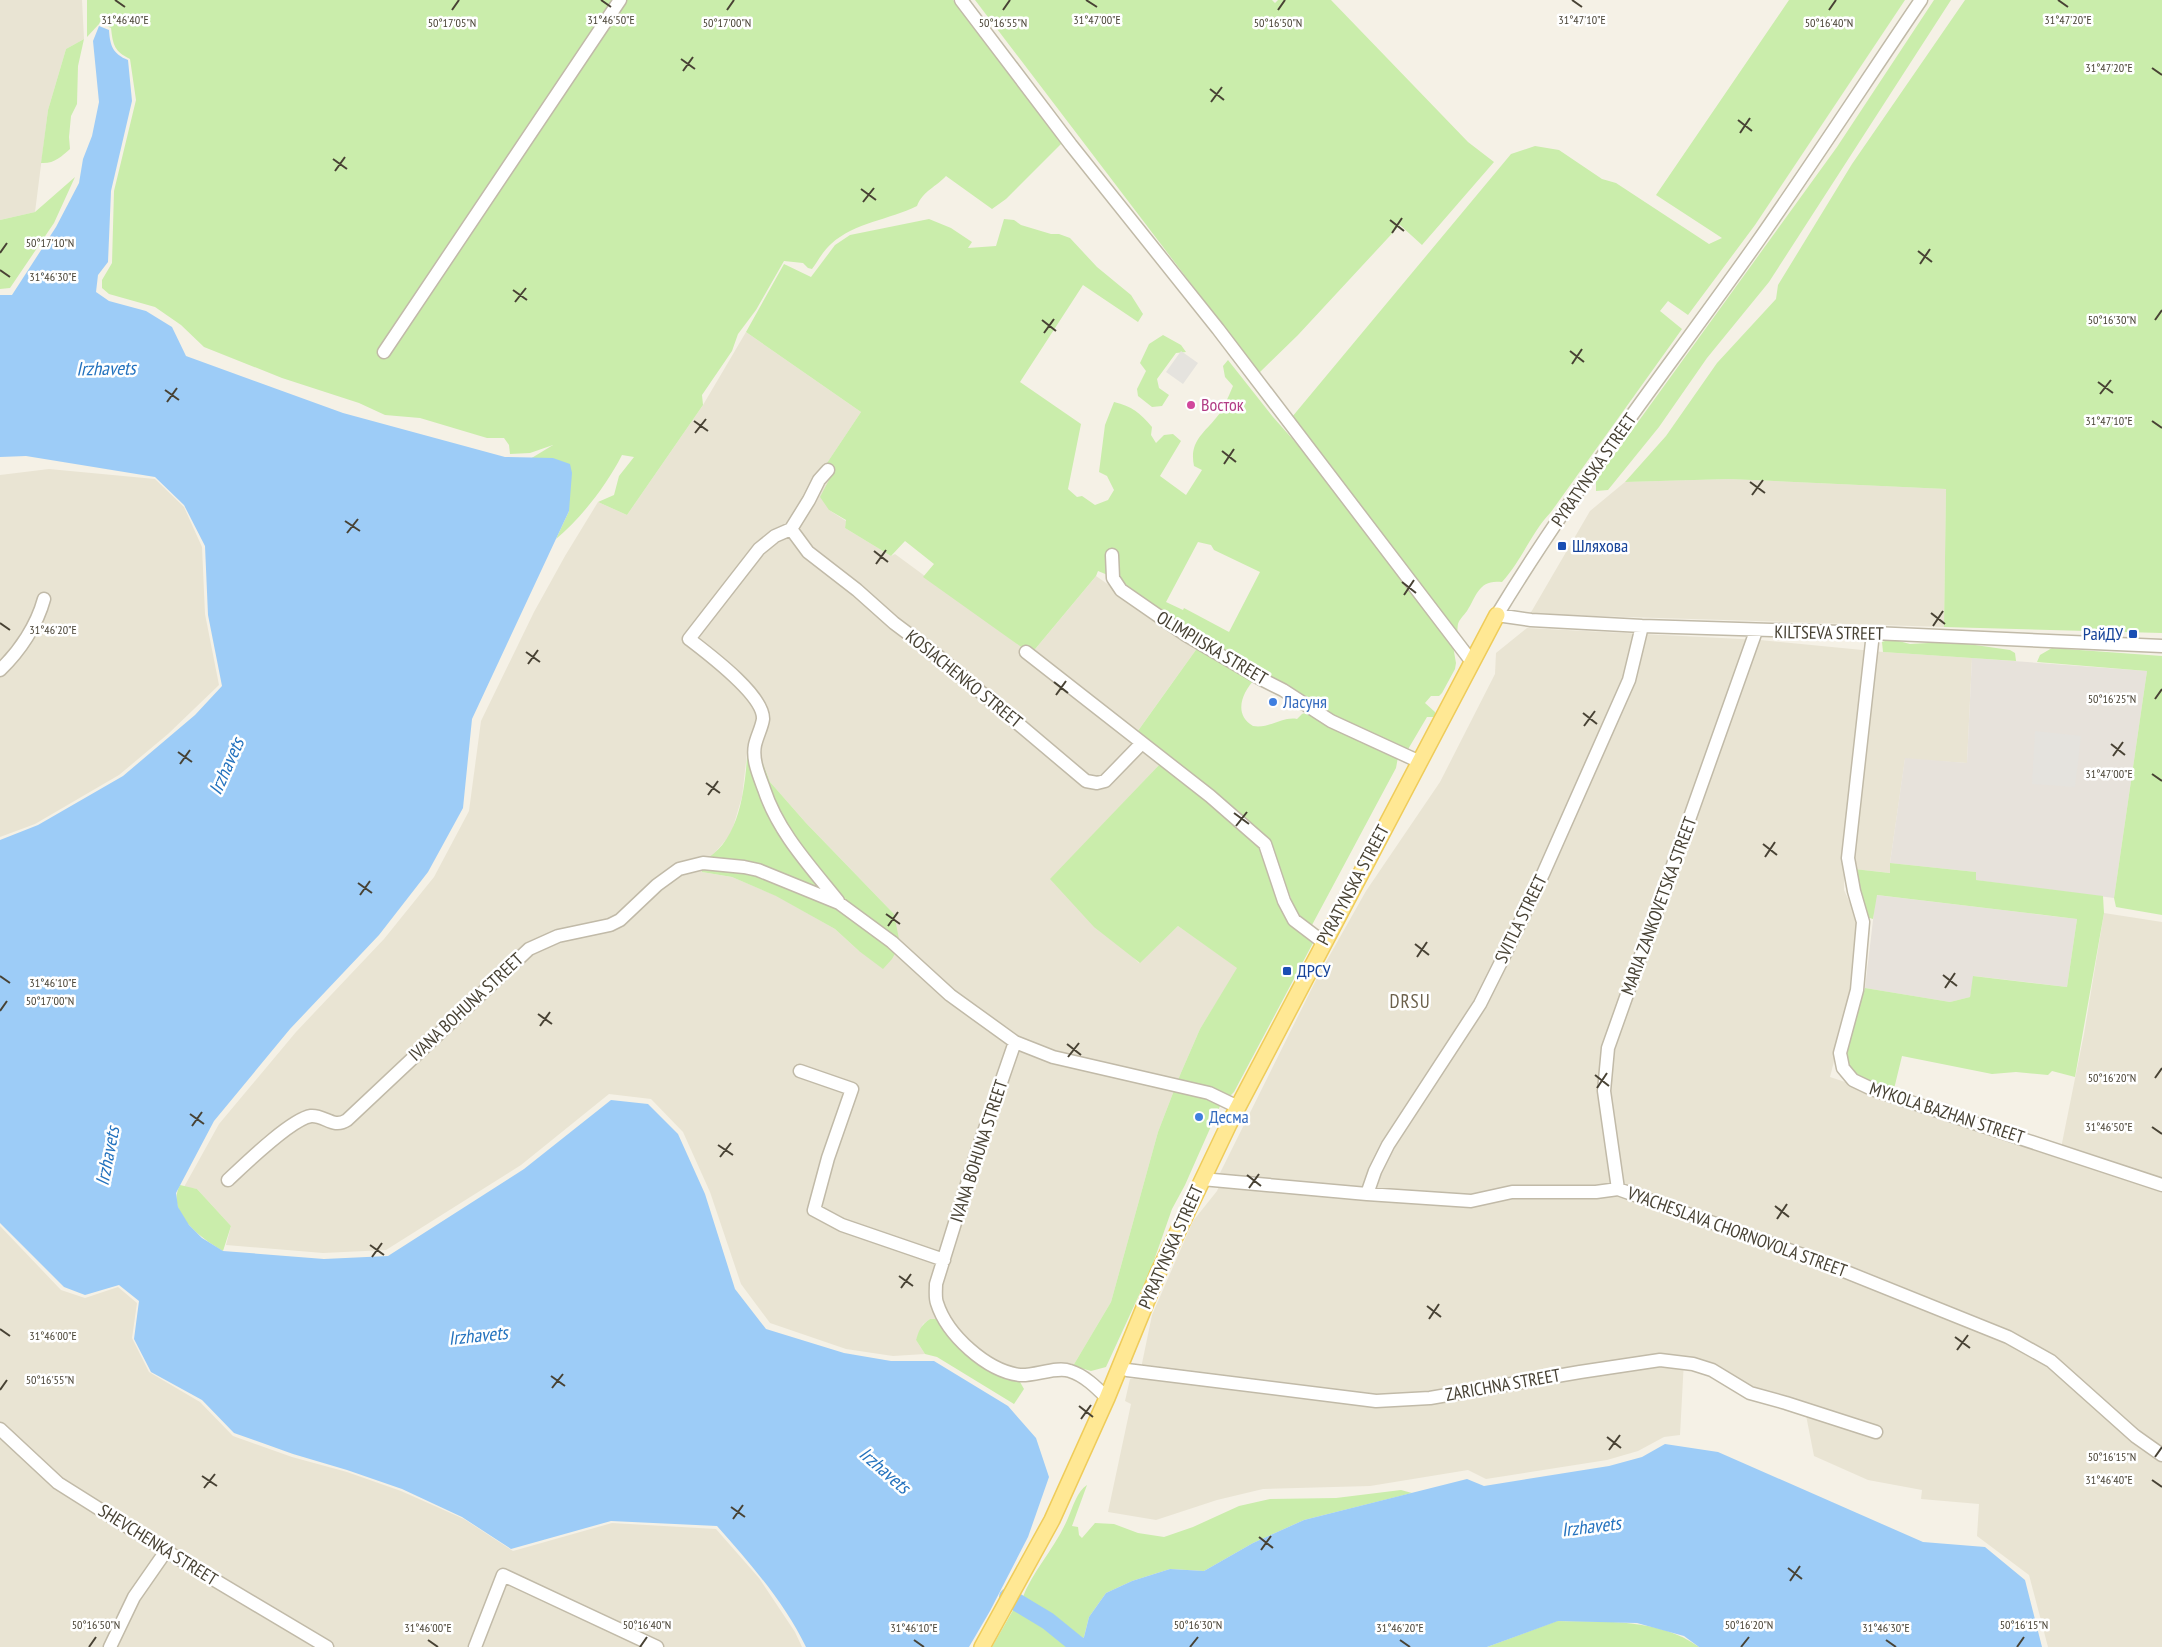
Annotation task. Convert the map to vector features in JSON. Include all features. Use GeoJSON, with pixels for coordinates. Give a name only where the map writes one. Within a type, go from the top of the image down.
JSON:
{"type":"FeatureCollection","features":[{"type":"Feature","properties":{"kind":"main road","name":"PYRATYNSKA STREET"},"geometry":{"type":"LineString","coordinates":[[982,1647],[1052,1520],[1107,1398],[1159,1271],[1202,1179],[1323,942],[1497,615]]}},
{"type":"Feature","properties":{"kind":"street"},"geometry":{"type":"LineString","coordinates":[[384,352],[620,0]]}},
{"type":"Feature","properties":{"kind":"street"},"geometry":{"type":"LineString","coordinates":[[961,0],[1065,138],[1218,329],[1472,662]]}},
{"type":"Feature","properties":{"kind":"street","name":"PYRATYNSKA STREET"},"geometry":{"type":"LineString","coordinates":[[1497,615],[1519,578],[1586,480],[1692,330],[1756,244],[1921,0]]}},
{"type":"Feature","properties":{"kind":"street","name":"IVANA BOHUNA STREET"},"geometry":{"type":"LineString","coordinates":[[828,470],[819,480],[810,500],[791,529],[775,536],[760,549],[689,639],[719,662],[743,685],[761,709],[763,719],[754,758],[773,813],[802,857],[839,902],[892,942],[950,995],[1015,1042],[1053,1057],[1209,1093],[1238,1107]]}},
{"type":"Feature","properties":{"kind":"street","name":"KOSIACHENKO STREET"},"geometry":{"type":"LineString","coordinates":[[791,529],[808,552],[857,590],[894,623],[938,656],[1086,780],[1097,783],[1104,781],[1141,744]]}},
{"type":"Feature","properties":{"kind":"street","name":"OLIMPIISKA STREET"},"geometry":{"type":"LineString","coordinates":[[1112,555],[1113,578],[1121,590],[1186,635],[1261,680],[1283,690],[1331,721],[1418,761]]}},
{"type":"Feature","properties":{"kind":"street"},"geometry":{"type":"LineString","coordinates":[[0,670],[28,637],[41,612],[44,598]]}},
{"type":"Feature","properties":{"kind":"street","name":"KILTSEVA STREET"},"geometry":{"type":"LineString","coordinates":[[1497,615],[1531,620],[1642,626],[1756,631],[1873,633],[2162,646]]}},
{"type":"Feature","properties":{"kind":"street","name":"SVITLA STREET"},"geometry":{"type":"LineString","coordinates":[[1367,1194],[1374,1171],[1388,1145],[1480,1004],[1544,874],[1628,680],[1642,626]]}},
{"type":"Feature","properties":{"kind":"street","name":"MARIA ZANKOVETSKA STREET"},"geometry":{"type":"LineString","coordinates":[[1618,1189],[1604,1091],[1608,1048],[1756,631]]}},
{"type":"Feature","properties":{"kind":"street","name":"MYKOLA BAZHAN STREET"},"geometry":{"type":"LineString","coordinates":[[1873,633],[1848,858],[1854,891],[1863,922],[1862,950],[1857,990],[1840,1053],[1843,1068],[1853,1080],[1874,1090],[2162,1185]]}},
{"type":"Feature","properties":{"kind":"street"},"geometry":{"type":"LineString","coordinates":[[1026,652],[1141,744],[1210,796],[1266,844],[1284,901],[1294,920],[1323,942]]}},
{"type":"Feature","properties":{"kind":"street","name":"IVANA BOHUNA STREET"},"geometry":{"type":"LineString","coordinates":[[228,1180],[288,1128],[305,1118],[312,1116],[335,1124],[347,1120],[529,949],[558,936],[610,925],[620,920],[657,884],[679,869],[703,863],[744,867],[758,870],[839,902]]}},
{"type":"Feature","properties":{"kind":"street","name":"IVANA BOHUNA STREET"},"geometry":{"type":"LineString","coordinates":[[1015,1042],[977,1152],[936,1284],[936,1302],[949,1328],[969,1349],[1007,1372],[1022,1375],[1069,1370],[1092,1385],[1107,1398]]}},
{"type":"Feature","properties":{"kind":"street"},"geometry":{"type":"LineString","coordinates":[[800,1070],[852,1089],[828,1158],[814,1210],[842,1225],[944,1260]]}},
{"type":"Feature","properties":{"kind":"street","name":"VYACHESLAVA CHORNOVOLA STREET"},"geometry":{"type":"LineString","coordinates":[[1202,1179],[1367,1194],[1471,1201],[1512,1192],[1596,1192],[1618,1189],[1814,1259],[2008,1337],[2052,1362],[2135,1436],[2162,1455]]}},
{"type":"Feature","properties":{"kind":"street","name":"ZARICHNA STREET"},"geometry":{"type":"LineString","coordinates":[[1119,1367],[1127,1370],[1376,1401],[1430,1398],[1660,1360],[1692,1364],[1712,1370],[1750,1393],[1876,1432]]}},
{"type":"Feature","properties":{"kind":"street","name":"SHEVCHENKA STREET"},"geometry":{"type":"LineString","coordinates":[[0,1429],[58,1483],[166,1551],[327,1647]]}},
{"type":"Feature","properties":{"kind":"street"},"geometry":{"type":"LineString","coordinates":[[110,1647],[134,1597],[166,1551]]}},
{"type":"Feature","properties":{"kind":"street"},"geometry":{"type":"LineString","coordinates":[[475,1647],[503,1575],[657,1647]]}},
{"type":"Feature","properties":{"kind":"shaded area"},"geometry":{"type":"Polygon","coordinates":[[[0,0],[82,0],[84,39],[66,49],[48,110],[35,212],[0,220],[0,0]]]}},
{"type":"Feature","properties":{"kind":"shaded area"},"geometry":{"type":"Polygon","coordinates":[[[746,332],[861,412],[821,472],[829,480],[829,510],[846,521],[845,528],[891,556],[895,554],[1031,654],[1096,576],[1198,647],[1132,739],[1160,764],[1051,879],[1139,963],[1178,926],[1238,968],[1200,1029],[1180,1075],[1158,1132],[1111,1302],[1073,1366],[1022,1372],[995,1360],[971,1345],[939,1319],[930,1319],[923,1324],[916,1340],[925,1354],[893,1356],[846,1349],[770,1323],[741,1284],[710,1192],[683,1132],[651,1099],[609,1094],[521,1165],[386,1250],[323,1253],[226,1245],[231,1226],[197,1189],[184,1187],[219,1124],[296,1032],[384,939],[434,877],[469,811],[481,721],[534,612],[565,556],[598,502],[627,515],[703,405],[746,332]],[[748,745],[742,797],[731,834],[711,857],[701,862],[702,872],[732,877],[777,896],[835,929],[859,951],[896,928],[894,914],[806,823],[770,782],[757,748],[748,745]]]}},
{"type":"Feature","properties":{"kind":"shaded area"},"geometry":{"type":"Polygon","coordinates":[[[1181,351],[1198,363],[1183,384],[1166,372],[1181,351]]]}},
{"type":"Feature","properties":{"kind":"shaded area"},"geometry":{"type":"Polygon","coordinates":[[[49,469],[155,479],[184,507],[202,547],[205,614],[219,685],[168,734],[119,775],[35,824],[0,837],[0,475],[49,469]]]}},
{"type":"Feature","properties":{"kind":"shaded area"},"geometry":{"type":"Polygon","coordinates":[[[1729,479],[1946,489],[1944,627],[1530,614],[1590,511],[1625,482],[1729,479]]]}},
{"type":"Feature","properties":{"kind":"shaded area"},"geometry":{"type":"Polygon","coordinates":[[[1527,628],[1760,640],[1883,652],[1972,658],[1967,763],[1905,759],[1890,863],[1891,873],[1844,868],[1844,890],[1856,916],[1858,947],[1853,987],[1830,1077],[2060,1153],[2084,1034],[2104,913],[2162,922],[2162,1647],[2048,1647],[2029,1575],[1977,1536],[1979,1504],[1921,1499],[1922,1490],[1868,1480],[1814,1456],[1804,1405],[1751,1391],[1684,1360],[1680,1435],[1664,1437],[1638,1451],[1607,1460],[1486,1479],[1468,1470],[1370,1486],[1263,1489],[1217,1500],[1156,1520],[1108,1512],[1131,1404],[1125,1401],[1130,1379],[1139,1378],[1152,1315],[1193,1221],[1217,1191],[1223,1177],[1219,1175],[1318,976],[1366,891],[1440,782],[1495,674],[1496,653],[1527,628]]]}},
{"type":"Feature","properties":{"kind":"shaded area"},"geometry":{"type":"Polygon","coordinates":[[[1972,658],[2147,671],[2114,898],[1975,880],[1976,872],[1890,863],[1905,758],[1967,763],[1972,658]]]}},
{"type":"Feature","properties":{"kind":"shaded area"},"geometry":{"type":"Polygon","coordinates":[[[2035,731],[2081,736],[2075,787],[2032,784],[2035,731]]]}},
{"type":"Feature","properties":{"kind":"shaded area"},"geometry":{"type":"Polygon","coordinates":[[[1876,895],[2077,919],[2067,987],[1974,976],[1970,997],[1950,1002],[1865,988],[1876,895]]]}},
{"type":"Feature","properties":{"kind":"shaded area"},"geometry":{"type":"Polygon","coordinates":[[[0,1226],[61,1290],[85,1298],[118,1287],[137,1303],[132,1338],[149,1372],[200,1402],[233,1436],[292,1457],[347,1472],[401,1491],[464,1519],[513,1551],[612,1523],[716,1529],[759,1578],[795,1632],[802,1647],[0,1647],[0,1226]]]}},
{"type":"Feature","properties":{"kind":"green space"},"geometry":{"type":"Polygon","coordinates":[[[87,0],[953,0],[1062,143],[1006,199],[992,209],[946,176],[926,193],[917,206],[861,226],[840,237],[825,250],[812,269],[803,263],[784,261],[756,310],[738,334],[732,351],[702,395],[703,405],[627,515],[598,502],[614,495],[619,476],[634,457],[622,455],[609,478],[593,500],[556,539],[569,511],[553,458],[530,459],[553,445],[530,453],[510,454],[509,445],[504,438],[487,438],[420,418],[385,415],[359,403],[282,378],[204,347],[181,325],[155,307],[109,294],[102,288],[102,280],[112,263],[114,191],[136,100],[130,59],[115,47],[111,28],[100,23],[87,37],[87,0]]]}},
{"type":"Feature","properties":{"kind":"green space"},"geometry":{"type":"Polygon","coordinates":[[[975,0],[1272,0],[1275,3],[1278,0],[1331,0],[1468,142],[1494,162],[1422,245],[1400,225],[1298,335],[1259,373],[975,0]]]}},
{"type":"Feature","properties":{"kind":"green space"},"geometry":{"type":"Polygon","coordinates":[[[1789,0],[1905,0],[1755,225],[1688,315],[1668,301],[1660,311],[1682,329],[1544,520],[1509,574],[1502,582],[1488,583],[1483,586],[1476,594],[1458,624],[1458,636],[1453,646],[1456,663],[1455,669],[1442,693],[1439,696],[1431,696],[1425,703],[1435,712],[1435,717],[1427,717],[1407,751],[1390,746],[1186,634],[1115,578],[1098,571],[1096,576],[1031,654],[923,577],[934,564],[905,541],[891,556],[845,528],[846,520],[829,510],[820,497],[829,480],[821,472],[861,412],[746,332],[784,264],[811,277],[835,245],[850,235],[929,219],[951,228],[972,242],[968,248],[996,246],[1004,219],[1014,220],[1021,225],[1070,238],[1097,267],[1131,295],[1143,314],[1138,322],[1083,285],[1020,382],[1081,424],[1068,489],[1077,497],[1082,496],[1095,505],[1108,500],[1114,490],[1107,476],[1099,472],[1105,425],[1114,402],[1131,408],[1144,418],[1152,427],[1151,435],[1156,443],[1164,435],[1173,434],[1181,441],[1160,476],[1186,495],[1202,470],[1194,466],[1195,444],[1221,411],[1233,386],[1225,377],[1223,366],[1228,360],[1273,417],[1304,452],[1292,417],[1511,154],[1535,146],[1559,150],[1602,179],[1616,183],[1709,244],[1722,238],[1656,195],[1789,0]],[[1198,542],[1166,602],[1183,610],[1184,608],[1229,632],[1260,572],[1214,550],[1211,545],[1198,542]]]}},
{"type":"Feature","properties":{"kind":"green space"},"geometry":{"type":"Polygon","coordinates":[[[1934,0],[1951,0],[1769,282],[1707,358],[1659,427],[1608,490],[1596,491],[1596,480],[1837,147],[1934,0]]]}},
{"type":"Feature","properties":{"kind":"green space"},"geometry":{"type":"Polygon","coordinates":[[[1965,0],[2162,0],[2162,633],[1944,627],[1946,489],[1729,479],[1625,482],[1666,436],[1717,363],[1776,299],[1778,285],[1852,164],[1965,0]]]}},
{"type":"Feature","properties":{"kind":"green space"},"geometry":{"type":"Polygon","coordinates":[[[84,39],[78,66],[77,104],[71,116],[70,149],[54,161],[41,163],[48,110],[66,49],[84,39]]]}},
{"type":"Feature","properties":{"kind":"green space"},"geometry":{"type":"Polygon","coordinates":[[[75,177],[54,223],[10,288],[0,289],[0,220],[35,212],[75,177]]]}},
{"type":"Feature","properties":{"kind":"green space"},"geometry":{"type":"Polygon","coordinates":[[[1163,335],[1181,345],[1186,352],[1176,353],[1157,379],[1159,388],[1169,395],[1162,406],[1152,407],[1138,396],[1137,389],[1146,371],[1140,363],[1149,344],[1163,335]]]}},
{"type":"Feature","properties":{"kind":"green space"},"geometry":{"type":"Polygon","coordinates":[[[1891,639],[1910,644],[1946,642],[2010,650],[2015,653],[2016,661],[1883,652],[1882,642],[1891,639]]]}},
{"type":"Feature","properties":{"kind":"green space"},"geometry":{"type":"Polygon","coordinates":[[[1198,647],[1255,679],[1246,690],[1241,710],[1243,716],[1253,726],[1265,726],[1286,719],[1297,719],[1302,714],[1310,711],[1398,757],[1396,768],[1312,925],[1303,921],[1296,912],[1271,845],[1135,735],[1198,647]]]}},
{"type":"Feature","properties":{"kind":"green space"},"geometry":{"type":"Polygon","coordinates":[[[2052,648],[2162,656],[2162,915],[2116,907],[2114,898],[2147,671],[2037,662],[2040,655],[2052,648]]]}},
{"type":"Feature","properties":{"kind":"green space"},"geometry":{"type":"Polygon","coordinates":[[[748,745],[757,748],[770,782],[806,823],[894,914],[900,944],[892,959],[883,969],[859,951],[835,929],[776,896],[732,877],[702,872],[701,862],[715,853],[725,841],[739,811],[743,794],[748,745]]]}},
{"type":"Feature","properties":{"kind":"green space"},"geometry":{"type":"Polygon","coordinates":[[[1160,764],[1258,842],[1279,902],[1314,941],[1234,1092],[1220,1106],[1185,1185],[1172,1209],[1151,1269],[1106,1367],[1091,1371],[1073,1366],[1111,1302],[1158,1132],[1180,1075],[1200,1029],[1237,968],[1178,926],[1140,963],[1094,927],[1050,879],[1160,764]]]}},
{"type":"Feature","properties":{"kind":"green space"},"geometry":{"type":"Polygon","coordinates":[[[1890,863],[1976,872],[1976,880],[2103,896],[2104,913],[2075,1077],[2052,1071],[2048,1075],[2016,1072],[1992,1074],[1902,1056],[1894,1089],[1898,1092],[1854,1076],[1846,1065],[1844,1053],[1865,988],[1950,1002],[1970,997],[1973,976],[2067,987],[2077,919],[1877,895],[1873,919],[1866,917],[1854,869],[1890,873],[1890,863]]]}},
{"type":"Feature","properties":{"kind":"green space"},"geometry":{"type":"Polygon","coordinates":[[[180,1185],[197,1189],[231,1226],[223,1251],[205,1240],[181,1215],[177,1205],[180,1185]]]}},
{"type":"Feature","properties":{"kind":"green space"},"geometry":{"type":"Polygon","coordinates":[[[930,1319],[939,1319],[990,1368],[1020,1382],[1024,1389],[1014,1404],[937,1357],[925,1354],[916,1340],[924,1323],[930,1319]]]}},
{"type":"Feature","properties":{"kind":"green space"},"geometry":{"type":"Polygon","coordinates":[[[1087,1485],[1072,1526],[1078,1527],[1079,1535],[1082,1538],[1095,1523],[1114,1524],[1138,1533],[1164,1537],[1193,1527],[1239,1506],[1270,1499],[1336,1498],[1401,1490],[1412,1493],[1304,1520],[1253,1543],[1204,1571],[1170,1569],[1132,1581],[1106,1593],[1089,1617],[1084,1637],[1074,1647],[992,1647],[1016,1605],[1037,1618],[1043,1615],[1022,1599],[1032,1578],[1063,1529],[1078,1495],[1087,1485]]]}},
{"type":"Feature","properties":{"kind":"green space"},"geometry":{"type":"Polygon","coordinates":[[[1557,1621],[1612,1622],[1649,1626],[1667,1631],[1699,1647],[1487,1647],[1557,1621]]]}},
{"type":"Feature","properties":{"kind":"water"},"geometry":{"type":"Polygon","coordinates":[[[99,26],[109,30],[113,49],[128,60],[132,101],[111,191],[108,262],[98,275],[96,292],[109,301],[146,311],[172,327],[186,356],[343,413],[505,457],[553,458],[570,464],[572,473],[569,511],[472,719],[463,808],[428,872],[379,935],[290,1029],[214,1121],[176,1193],[178,1207],[189,1225],[202,1238],[223,1251],[324,1259],[388,1256],[524,1169],[611,1100],[648,1104],[678,1134],[705,1194],[735,1289],[766,1329],[844,1353],[891,1361],[934,1361],[1008,1406],[1036,1438],[1049,1477],[1028,1537],[969,1647],[806,1647],[777,1599],[717,1526],[611,1521],[511,1549],[462,1517],[402,1489],[234,1433],[202,1400],[151,1372],[134,1339],[139,1301],[119,1285],[85,1295],[64,1287],[0,1223],[0,840],[38,825],[123,776],[195,715],[222,686],[208,615],[205,546],[184,505],[155,477],[26,456],[0,457],[0,295],[12,295],[56,227],[79,183],[83,159],[92,136],[99,102],[93,41],[99,26]]]}},
{"type":"Feature","properties":{"kind":"water"},"geometry":{"type":"Polygon","coordinates":[[[1665,1444],[1718,1452],[1923,1542],[1985,1547],[2025,1580],[2042,1647],[1699,1647],[1684,1636],[1637,1623],[1558,1621],[1487,1647],[1074,1647],[1084,1637],[1089,1617],[1106,1593],[1132,1581],[1170,1569],[1204,1571],[1253,1543],[1304,1520],[1467,1479],[1484,1486],[1609,1466],[1642,1457],[1665,1444]]]}},
{"type":"Feature","properties":{"kind":"waterway","name":"Irzhavets"},"geometry":{"type":"LineString","coordinates":[[1008,1597],[1048,1621],[1080,1647]]}},
{"type":"Feature","properties":{"kind":"place","name":"Восток"},"geometry":{"type":"Point","coordinates":[1191,405]}},
{"type":"Feature","properties":{"kind":"place","name":"Шляхова"},"geometry":{"type":"Point","coordinates":[1562,546]}},
{"type":"Feature","properties":{"kind":"place","name":"РайДУ"},"geometry":{"type":"Point","coordinates":[2133,634]}},
{"type":"Feature","properties":{"kind":"place","name":"Ласуня"},"geometry":{"type":"Point","coordinates":[1273,702]}},
{"type":"Feature","properties":{"kind":"place","name":"ДРСУ"},"geometry":{"type":"Point","coordinates":[1287,971]}},
{"type":"Feature","properties":{"kind":"place","name":"Десма"},"geometry":{"type":"Point","coordinates":[1199,1117]}},
{"type":"Feature","properties":{"kind":"district","name":"DRSU"},"geometry":{"type":"Point","coordinates":[1410,1001]}}]}
